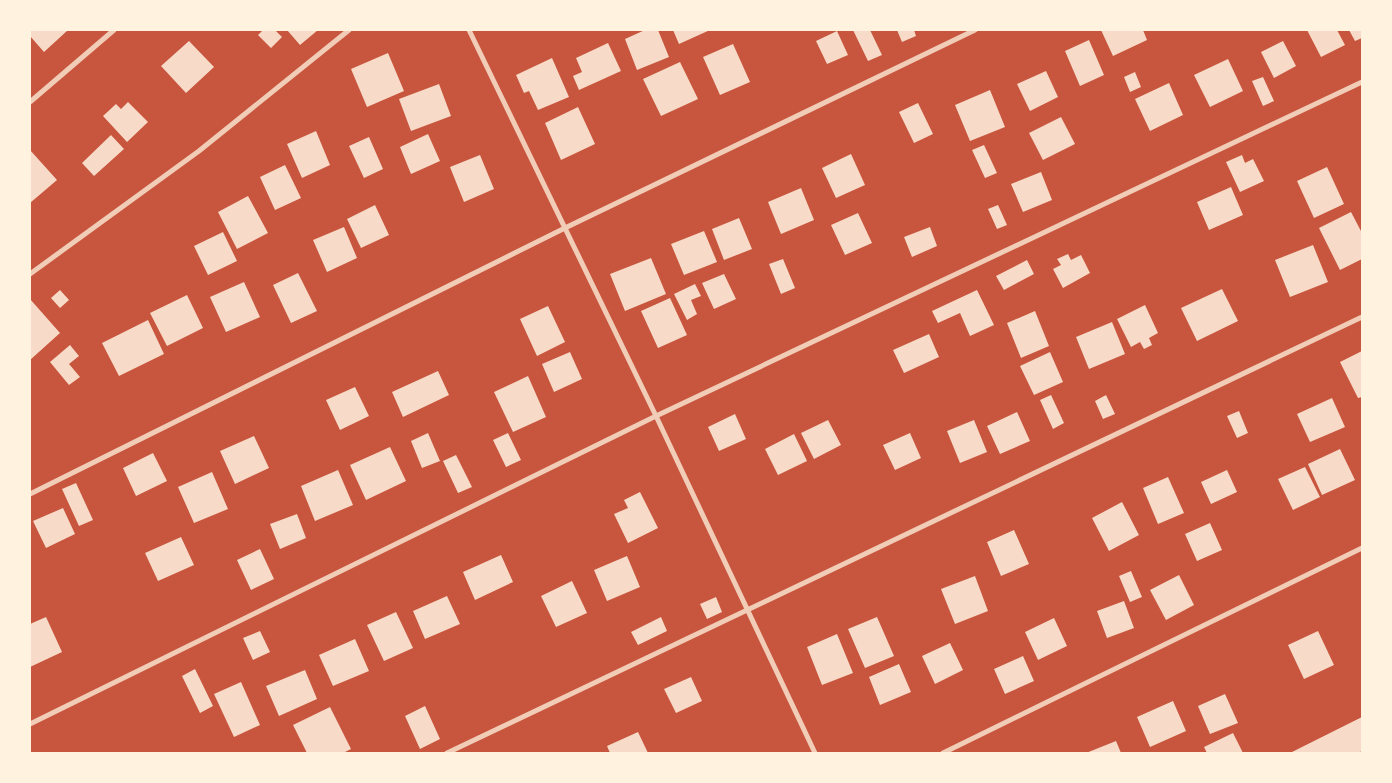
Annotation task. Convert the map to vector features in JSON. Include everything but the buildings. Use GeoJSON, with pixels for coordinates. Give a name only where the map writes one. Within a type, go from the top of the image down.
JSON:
{"type":"FeatureCollection","features":[{"type":"Feature","properties":{"kind":"street"},"geometry":{"type":"LineString","coordinates":[[30,102],[114,30]]}},
{"type":"Feature","properties":{"kind":"street"},"geometry":{"type":"LineString","coordinates":[[30,274],[199,151],[349,30]]}},
{"type":"Feature","properties":{"kind":"street"},"geometry":{"type":"LineString","coordinates":[[30,494],[566,228],[975,30]]}},
{"type":"Feature","properties":{"kind":"street"},"geometry":{"type":"LineString","coordinates":[[473,31],[815,753]]}},
{"type":"Feature","properties":{"kind":"street"},"geometry":{"type":"LineString","coordinates":[[30,724],[656,416],[1362,82]]}},
{"type":"Feature","properties":{"kind":"street"},"geometry":{"type":"LineString","coordinates":[[447,753],[1362,317]]}},
{"type":"Feature","properties":{"kind":"street"},"geometry":{"type":"LineString","coordinates":[[943,753],[1362,548]]}}]}
